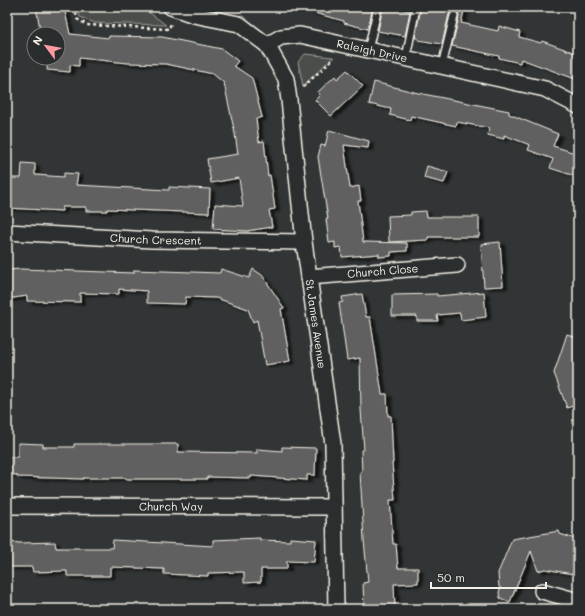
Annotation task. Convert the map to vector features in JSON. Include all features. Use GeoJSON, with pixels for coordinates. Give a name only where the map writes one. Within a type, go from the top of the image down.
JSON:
{"type":"FeatureCollection","features":[{"type":"Feature","properties":{"kind":"street"},"geometry":{"type":"LineString","coordinates":[[174,8],[194,15],[239,24],[267,45]]}},
{"type":"Feature","properties":{"kind":"street","name":"Raleigh Drive"},"geometry":{"type":"LineString","coordinates":[[267,45],[281,37],[300,35],[545,89],[578,106]]}},
{"type":"Feature","properties":{"kind":"street","name":"St James Avenue"},"geometry":{"type":"LineString","coordinates":[[267,45],[286,78],[304,242],[333,444],[336,609]]}},
{"type":"Feature","properties":{"kind":"street","name":"Church Crescent"},"geometry":{"type":"LineString","coordinates":[[7,232],[152,240],[304,242]]}},
{"type":"Feature","properties":{"kind":"street","name":"Church Close"},"geometry":{"type":"LineString","coordinates":[[309,277],[457,265]]}},
{"type":"Feature","properties":{"kind":"street","name":"Church Way"},"geometry":{"type":"LineString","coordinates":[[7,506],[334,507]]}},
{"type":"Feature","properties":{"kind":"street"},"geometry":{"type":"LineString","coordinates":[[542,591],[578,601]]}},
{"type":"Feature","properties":{"kind":"lane"},"geometry":{"type":"LineString","coordinates":[[368,50],[378,7]]}},
{"type":"Feature","properties":{"kind":"lane"},"geometry":{"type":"LineString","coordinates":[[406,58],[416,7]]}},
{"type":"Feature","properties":{"kind":"lane"},"geometry":{"type":"LineString","coordinates":[[442,66],[454,16]]}},
{"type":"Feature","properties":{"kind":"path"},"geometry":{"type":"LineString","coordinates":[[75,7],[77,19],[87,25],[169,29],[174,8]]}},
{"type":"Feature","properties":{"kind":"path"},"geometry":{"type":"LineString","coordinates":[[289,100],[347,45]]}},
{"type":"Feature","properties":{"kind":"shaded area"},"geometry":{"type":"Polygon","coordinates":[[[78,7],[142,7],[166,25],[95,23],[80,17],[78,7]]]}},
{"type":"Feature","properties":{"kind":"shaded area"},"geometry":{"type":"Polygon","coordinates":[[[305,54],[333,57],[303,86],[298,62],[305,54]]]}},
{"type":"Feature","properties":{"kind":"building"},"geometry":{"type":"Polygon","coordinates":[[[36,7],[64,7],[70,34],[109,38],[109,36],[162,37],[222,49],[238,61],[234,66],[252,78],[262,117],[256,119],[259,142],[264,141],[268,176],[270,175],[275,209],[269,210],[272,227],[247,231],[213,229],[215,204],[243,206],[239,178],[211,183],[207,159],[238,154],[224,83],[213,74],[166,64],[128,63],[79,58],[79,66],[70,65],[70,72],[47,70],[47,66],[66,66],[66,26],[40,26],[36,7]]]}},
{"type":"Feature","properties":{"kind":"building"},"geometry":{"type":"Polygon","coordinates":[[[308,7],[373,7],[368,29],[307,11],[308,7]]]}},
{"type":"Feature","properties":{"kind":"building"},"geometry":{"type":"Polygon","coordinates":[[[383,7],[392,7],[410,11],[405,36],[378,31],[383,7]]]}},
{"type":"Feature","properties":{"kind":"building"},"geometry":{"type":"Polygon","coordinates":[[[421,7],[449,12],[450,7],[465,7],[461,23],[498,31],[499,26],[520,32],[519,37],[541,43],[542,41],[578,54],[578,80],[521,59],[520,63],[499,58],[499,56],[452,46],[459,17],[459,14],[456,11],[452,11],[449,14],[442,44],[418,40],[418,38],[415,38],[421,7]]]}},
{"type":"Feature","properties":{"kind":"building"},"geometry":{"type":"Polygon","coordinates":[[[347,70],[363,86],[331,116],[315,100],[320,95],[318,92],[335,76],[337,79],[347,70]]]}},
{"type":"Feature","properties":{"kind":"building"},"geometry":{"type":"Polygon","coordinates":[[[374,82],[418,93],[509,111],[509,114],[558,134],[553,146],[578,154],[578,177],[550,168],[553,159],[528,150],[530,145],[504,135],[504,139],[488,135],[489,128],[457,122],[456,126],[411,116],[410,120],[390,115],[391,109],[369,104],[374,82]]]}},
{"type":"Feature","properties":{"kind":"building"},"geometry":{"type":"Polygon","coordinates":[[[329,130],[369,141],[368,148],[344,145],[350,188],[359,186],[361,201],[358,201],[363,242],[407,243],[407,251],[391,252],[391,256],[379,257],[379,254],[342,257],[341,247],[335,248],[335,242],[329,243],[326,219],[328,219],[318,157],[321,145],[325,146],[329,130]]]}},
{"type":"Feature","properties":{"kind":"building"},"geometry":{"type":"Polygon","coordinates":[[[22,163],[35,164],[35,175],[64,177],[64,173],[78,174],[76,185],[169,190],[169,187],[210,189],[209,213],[107,209],[107,211],[86,211],[86,207],[62,207],[62,211],[7,208],[7,178],[21,178],[22,163]]]}},
{"type":"Feature","properties":{"kind":"building"},"geometry":{"type":"Polygon","coordinates":[[[427,166],[448,172],[444,183],[424,178],[427,166]]]}},
{"type":"Feature","properties":{"kind":"building"},"geometry":{"type":"Polygon","coordinates":[[[426,211],[427,217],[479,217],[479,237],[428,237],[428,240],[389,242],[388,216],[411,215],[411,212],[426,211]]]}},
{"type":"Feature","properties":{"kind":"building"},"geometry":{"type":"Polygon","coordinates":[[[500,242],[503,286],[484,287],[481,244],[500,242]]]}},
{"type":"Feature","properties":{"kind":"building"},"geometry":{"type":"Polygon","coordinates":[[[21,269],[134,273],[134,270],[220,273],[221,269],[249,278],[253,269],[262,275],[284,308],[281,309],[290,361],[265,365],[257,320],[253,322],[248,309],[216,298],[186,297],[185,304],[147,303],[147,291],[119,289],[119,294],[80,293],[80,302],[27,301],[27,296],[7,299],[7,270],[21,269]]]}},
{"type":"Feature","properties":{"kind":"building"},"geometry":{"type":"Polygon","coordinates":[[[484,292],[486,317],[461,320],[460,313],[437,315],[438,321],[417,321],[417,316],[392,316],[392,295],[437,294],[437,296],[484,292]]]}},
{"type":"Feature","properties":{"kind":"building"},"geometry":{"type":"Polygon","coordinates":[[[362,294],[366,317],[370,317],[382,394],[387,394],[388,416],[391,416],[392,463],[395,500],[390,500],[393,544],[396,544],[398,568],[418,568],[418,583],[394,584],[395,609],[364,609],[363,583],[368,582],[360,472],[362,471],[361,450],[364,450],[361,410],[360,358],[347,360],[339,303],[343,302],[342,297],[362,294]]]}},
{"type":"Feature","properties":{"kind":"building"},"geometry":{"type":"Polygon","coordinates":[[[567,334],[578,338],[578,404],[567,408],[554,373],[567,334]]]}},
{"type":"Feature","properties":{"kind":"building"},"geometry":{"type":"Polygon","coordinates":[[[18,443],[43,444],[43,447],[74,447],[74,444],[178,444],[178,452],[257,453],[257,449],[282,451],[282,447],[316,448],[315,475],[307,475],[307,480],[251,476],[251,478],[207,477],[207,479],[83,479],[17,477],[17,475],[7,474],[7,457],[18,457],[18,443]]]}},
{"type":"Feature","properties":{"kind":"building"},"geometry":{"type":"Polygon","coordinates":[[[559,531],[560,534],[578,540],[578,575],[545,569],[538,571],[531,551],[510,602],[500,598],[499,592],[501,588],[499,587],[498,573],[512,539],[559,531]]]}},
{"type":"Feature","properties":{"kind":"building"},"geometry":{"type":"Polygon","coordinates":[[[260,538],[260,540],[290,541],[290,538],[316,540],[314,562],[287,561],[287,569],[261,569],[261,582],[244,583],[244,572],[208,573],[208,576],[164,574],[164,569],[110,567],[110,576],[67,576],[67,571],[33,572],[32,567],[7,567],[7,542],[55,542],[56,548],[112,548],[113,540],[213,546],[213,540],[260,538]]]}}]}
